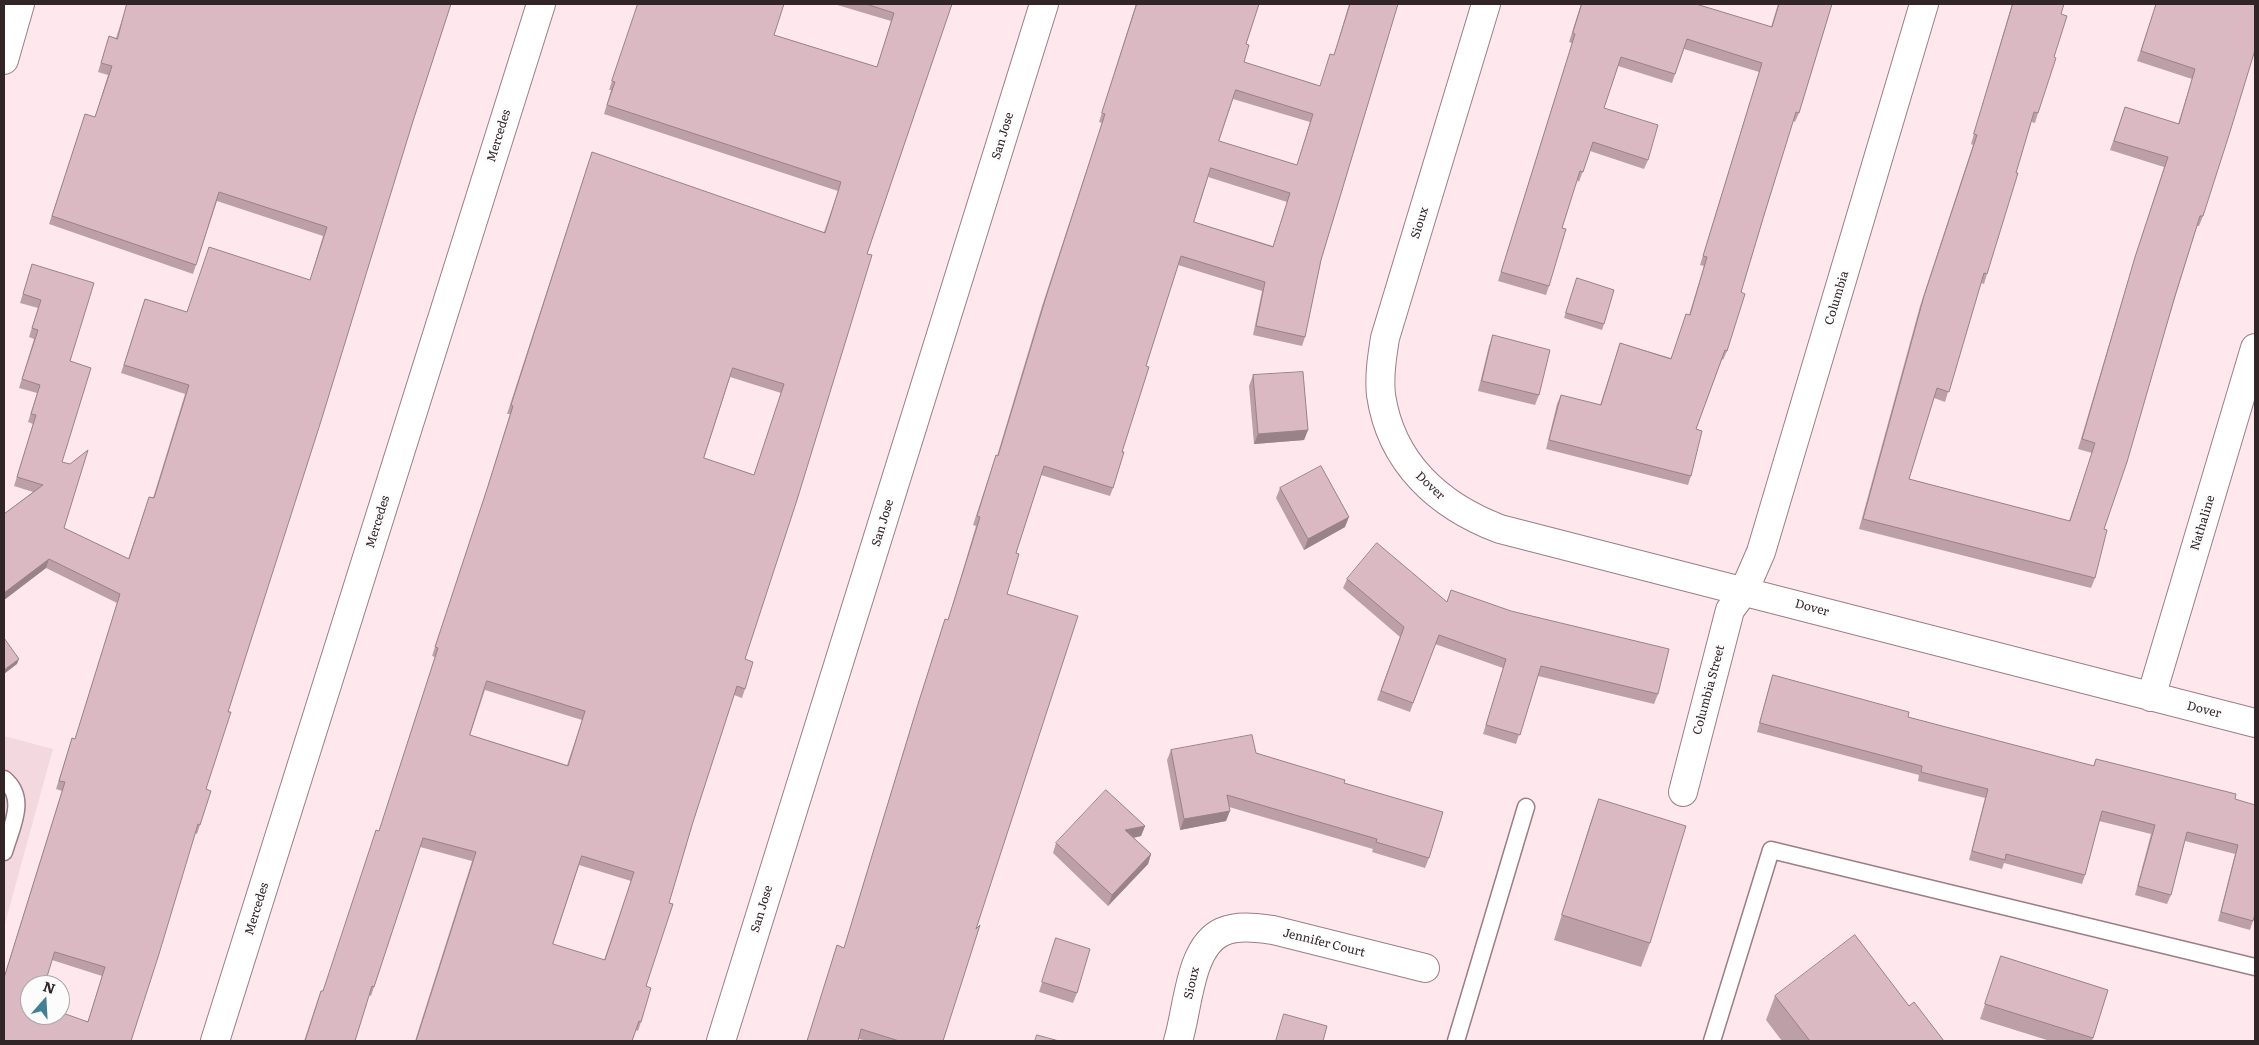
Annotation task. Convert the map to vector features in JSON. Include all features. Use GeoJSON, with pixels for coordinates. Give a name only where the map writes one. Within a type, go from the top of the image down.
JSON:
{"type":"FeatureCollection","features":[{"type":"Feature","properties":{"kind":"street"},"geometry":{"type":"LineString","coordinates":[[4,60],[20,4]]}},
{"type":"Feature","properties":{"kind":"street","name":"Mercedes"},"geometry":{"type":"LineString","coordinates":[[216,1041],[541,4]]}},
{"type":"Feature","properties":{"kind":"street","name":"San Jose"},"geometry":{"type":"LineString","coordinates":[[721,1041],[1044,4]]}},
{"type":"Feature","properties":{"kind":"street","name":"Sioux"},"geometry":{"type":"LineString","coordinates":[[1397,445],[1386,417],[1381,394],[1380,370],[1385,338],[1486,4]]}},
{"type":"Feature","properties":{"kind":"street","name":"Columbia"},"geometry":{"type":"LineString","coordinates":[[1744,591],[1761,552],[1924,4]]}},
{"type":"Feature","properties":{"kind":"street","name":"Nathaline"},"geometry":{"type":"LineString","coordinates":[[2151,697],[2255,348]]}},
{"type":"Feature","properties":{"kind":"street","name":"Dover"},"geometry":{"type":"LineString","coordinates":[[1397,445],[1411,467],[1427,486],[1474,519],[1500,529],[2255,723]]}},
{"type":"Feature","properties":{"kind":"street","name":"Columbia Street"},"geometry":{"type":"LineString","coordinates":[[1683,792],[1730,610],[1744,591]]}},
{"type":"Feature","properties":{"kind":"street","name":"Jennifer Court"},"geometry":{"type":"LineString","coordinates":[[1222,932],[1247,927],[1273,930],[1424,968]]}},
{"type":"Feature","properties":{"kind":"street","name":"Sioux"},"geometry":{"type":"LineString","coordinates":[[1178,1041],[1196,964],[1205,947],[1222,932]]}},
{"type":"Feature","properties":{"kind":"lane"},"geometry":{"type":"LineString","coordinates":[[4,779],[12,786],[18,803],[4,852]]}},
{"type":"Feature","properties":{"kind":"lane"},"geometry":{"type":"LineString","coordinates":[[1456,1041],[1526,807]]}},
{"type":"Feature","properties":{"kind":"lane"},"geometry":{"type":"LineString","coordinates":[[1712,1041],[1771,850],[2255,967]]}},
{"type":"Feature","properties":{"kind":"shaded area"},"geometry":{"type":"Polygon","coordinates":[[[4,736],[53,749],[4,927],[4,736]]]}},
{"type":"Feature","properties":{"kind":"building"},"geometry":{"type":"Polygon","coordinates":[[[127,4],[451,4],[228,712],[231,712],[206,789],[211,791],[200,825],[198,824],[131,1041],[4,1041],[4,978],[65,782],[59,781],[72,738],[75,739],[120,594],[49,559],[4,593],[4,514],[43,485],[17,477],[36,415],[31,414],[40,385],[22,379],[38,330],[32,328],[41,300],[23,294],[32,264],[94,283],[70,361],[91,368],[62,462],[70,464],[88,450],[64,528],[129,559],[149,497],[154,498],[189,385],[124,365],[145,299],[187,312],[209,247],[310,280],[327,227],[219,192],[196,265],[52,216],[85,114],[95,117],[112,66],[101,63],[109,36],[117,39],[127,4]]]}},
{"type":"Feature","properties":{"kind":"building"},"geometry":{"type":"Polygon","coordinates":[[[638,4],[784,4],[774,35],[877,67],[894,13],[866,4],[952,4],[867,254],[872,255],[797,500],[745,659],[753,662],[745,689],[737,686],[693,822],[669,903],[673,904],[646,986],[651,988],[641,1022],[639,1021],[632,1041],[416,1041],[476,852],[423,838],[355,1041],[305,1041],[376,830],[379,831],[438,648],[435,647],[488,486],[513,406],[511,405],[592,152],[825,233],[841,182],[607,105],[615,82],[612,81],[638,4]],[[733,368],[704,458],[754,475],[784,384],[733,368]],[[487,681],[470,735],[568,766],[585,711],[487,681]],[[582,856],[553,944],[605,960],[634,872],[582,856]]]}},
{"type":"Feature","properties":{"kind":"building"},"geometry":{"type":"Polygon","coordinates":[[[1137,4],[1259,4],[1246,44],[1249,45],[1244,62],[1320,86],[1330,54],[1334,55],[1350,4],[1398,4],[1321,260],[1305,337],[1256,326],[1265,282],[1181,256],[1146,366],[1149,367],[1122,452],[1124,452],[1113,488],[1044,466],[1016,553],[1019,554],[1007,594],[1078,616],[976,929],[980,925],[943,1041],[899,1041],[861,1029],[858,1041],[807,1041],[837,945],[844,948],[919,701],[945,619],[948,620],[980,517],[977,516],[996,455],[998,456],[1046,297],[1105,114],[1102,113],[1137,4]],[[1236,90],[1219,141],[1297,165],[1313,114],[1236,90]],[[1211,168],[1194,222],[1273,247],[1290,193],[1211,168]]]}},
{"type":"Feature","properties":{"kind":"building"},"geometry":{"type":"Polygon","coordinates":[[[1582,4],[1696,4],[1772,27],[1779,4],[1832,4],[1799,113],[1796,112],[1765,212],[1741,292],[1745,294],[1727,351],[1725,350],[1696,429],[1702,431],[1691,476],[1549,440],[1561,395],[1601,405],[1620,343],[1671,359],[1686,314],[1690,315],[1707,257],[1703,256],[1762,63],[1687,39],[1675,74],[1621,57],[1604,108],[1658,125],[1648,160],[1593,142],[1583,172],[1580,171],[1562,228],[1566,229],[1549,286],[1501,272],[1575,34],[1573,33],[1582,4]]]}},
{"type":"Feature","properties":{"kind":"building"},"geometry":{"type":"Polygon","coordinates":[[[2013,4],[2064,4],[2061,14],[2067,16],[2038,113],[2034,112],[2016,173],[2018,173],[1987,274],[1984,273],[1949,392],[1937,388],[1909,479],[2070,521],[2095,443],[2082,439],[2135,257],[2168,157],[2114,141],[2125,107],[2179,124],[2195,69],[2141,51],[2156,4],[2255,4],[2255,50],[2203,216],[2200,216],[2127,462],[2104,529],[2107,530],[2095,578],[1863,519],[1924,296],[1977,135],[1974,134],[2013,4]]]}},
{"type":"Feature","properties":{"kind":"building"},"geometry":{"type":"Polygon","coordinates":[[[1577,278],[1614,290],[1604,324],[1566,313],[1577,278]]]}},
{"type":"Feature","properties":{"kind":"building"},"geometry":{"type":"Polygon","coordinates":[[[1493,335],[1550,350],[1539,395],[1482,381],[1493,335]]]}},
{"type":"Feature","properties":{"kind":"building"},"geometry":{"type":"Polygon","coordinates":[[[1303,372],[1308,430],[1258,434],[1253,375],[1303,372]]]}},
{"type":"Feature","properties":{"kind":"building"},"geometry":{"type":"Polygon","coordinates":[[[1321,466],[1349,517],[1308,539],[1280,488],[1321,466]]]}},
{"type":"Feature","properties":{"kind":"building"},"geometry":{"type":"Polygon","coordinates":[[[1377,543],[1447,602],[1451,590],[1511,611],[1669,649],[1658,694],[1541,666],[1520,735],[1486,725],[1506,659],[1439,635],[1413,703],[1381,691],[1404,627],[1347,579],[1377,543]]]}},
{"type":"Feature","properties":{"kind":"building"},"geometry":{"type":"Polygon","coordinates":[[[4,638],[19,659],[4,670],[4,638]]]}},
{"type":"Feature","properties":{"kind":"building"},"geometry":{"type":"Polygon","coordinates":[[[1773,675],[1909,712],[1908,717],[2094,766],[2096,759],[2236,794],[2235,799],[2255,805],[2255,914],[2253,921],[2221,912],[2238,845],[2187,832],[2171,895],[2138,886],[2155,825],[2102,811],[2085,875],[2006,854],[2005,860],[1972,851],[1988,789],[1921,772],[1922,766],[1760,723],[1773,675]]]}},
{"type":"Feature","properties":{"kind":"building"},"geometry":{"type":"Polygon","coordinates":[[[1252,735],[1256,753],[1345,780],[1344,783],[1443,812],[1429,858],[1376,842],[1377,839],[1227,795],[1230,811],[1184,819],[1171,750],[1252,735]]]}},
{"type":"Feature","properties":{"kind":"building"},"geometry":{"type":"Polygon","coordinates":[[[1106,790],[1145,826],[1125,830],[1151,854],[1112,895],[1056,843],[1106,790]]]}},
{"type":"Feature","properties":{"kind":"building"},"geometry":{"type":"Polygon","coordinates":[[[1599,799],[1686,826],[1650,943],[1562,915],[1599,799]]]}},
{"type":"Feature","properties":{"kind":"building"},"geometry":{"type":"Polygon","coordinates":[[[1855,935],[1909,1006],[1914,1002],[1944,1041],[1810,1041],[1775,996],[1855,935]]]}},
{"type":"Feature","properties":{"kind":"building"},"geometry":{"type":"Polygon","coordinates":[[[1056,938],[1090,949],[1077,993],[1042,982],[1056,938]]]}},
{"type":"Feature","properties":{"kind":"building"},"geometry":{"type":"Polygon","coordinates":[[[2001,956],[2108,990],[2093,1038],[1985,1004],[2001,956]]]}},
{"type":"Feature","properties":{"kind":"building"},"geometry":{"type":"Polygon","coordinates":[[[1284,1014],[1327,1026],[1323,1041],[1276,1041],[1284,1014]]]}},
{"type":"Feature","properties":{"kind":"building"},"geometry":{"type":"Polygon","coordinates":[[[1037,1035],[1059,1041],[1035,1041],[1037,1035]]]}}]}
